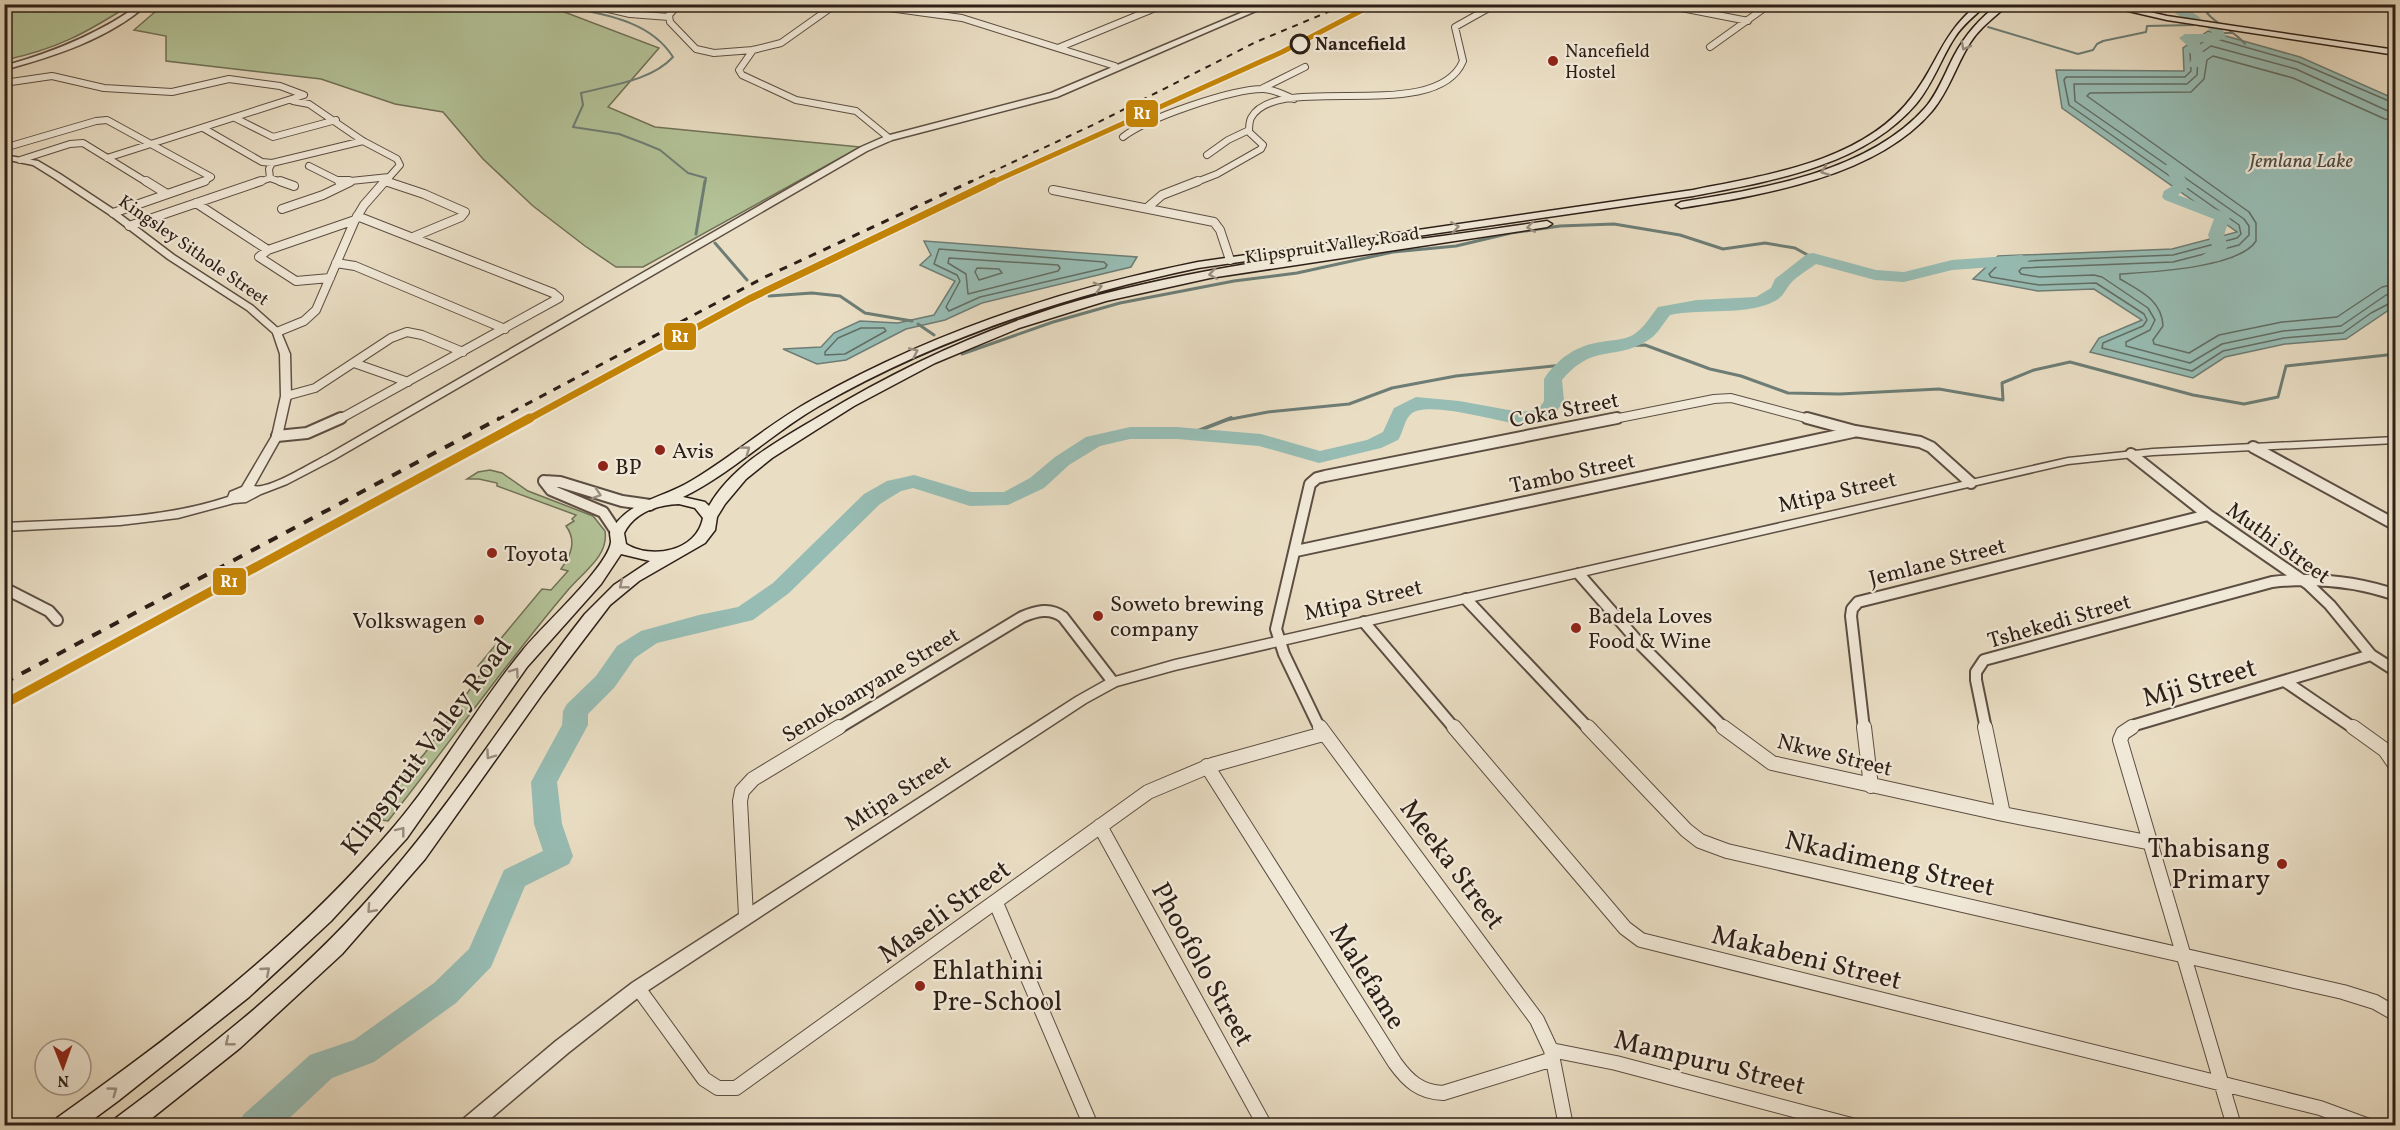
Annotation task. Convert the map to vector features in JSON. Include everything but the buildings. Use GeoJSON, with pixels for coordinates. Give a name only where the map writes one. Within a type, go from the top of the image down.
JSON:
{"type":"FeatureCollection","features":[{"type":"Feature","properties":{"kind":"main road","name":"Klipspruit Valley Road"},"geometry":{"type":"LineString","coordinates":[[655,503],[700,482],[812,406],[882,367],[929,345],[1004,315],[1066,295],[1142,276],[1230,260],[1693,193],[1764,178],[1806,165],[1861,142],[1896,119],[1915,100],[1954,31],[1983,4]]}},
{"type":"Feature","properties":{"kind":"main road","name":"Klipspruit Valley Road"},"geometry":{"type":"LineString","coordinates":[[710,517],[733,482],[838,409],[948,352],[1001,331],[1077,306],[1146,287],[1207,275],[1717,199],[1805,178],[1852,161],[1894,139],[1927,112],[1939,96],[1970,36],[1987,18],[2005,4]]}},
{"type":"Feature","properties":{"kind":"main road"},"geometry":{"type":"LineString","coordinates":[[2102,4],[2167,18],[2396,53]]}},
{"type":"Feature","properties":{"kind":"main road"},"geometry":{"type":"LineString","coordinates":[[124,1125],[239,1035],[308,973],[365,916],[424,847],[538,686],[602,605],[632,578],[700,540],[709,528],[710,517],[704,508],[693,502],[679,500],[655,503],[628,516],[617,538],[627,553],[655,557],[673,554]]}},
{"type":"Feature","properties":{"kind":"main road","name":"Klipspruit Valley Road"},"geometry":{"type":"LineString","coordinates":[[65,1125],[162,1057],[216,1014],[276,963],[336,904],[400,833],[516,670],[549,628],[612,559],[617,538]]}},
{"type":"Feature","properties":{"kind":"street"},"geometry":{"type":"LineString","coordinates":[[4,68],[88,39],[121,22],[145,4]]}},
{"type":"Feature","properties":{"kind":"street"},"geometry":{"type":"LineString","coordinates":[[587,4],[630,14],[669,17]]}},
{"type":"Feature","properties":{"kind":"street"},"geometry":{"type":"LineString","coordinates":[[669,17],[679,4]]}},
{"type":"Feature","properties":{"kind":"street"},"geometry":{"type":"LineString","coordinates":[[669,17],[670,22],[696,49],[714,53],[753,50],[782,43],[836,4]]}},
{"type":"Feature","properties":{"kind":"street"},"geometry":{"type":"LineString","coordinates":[[860,4],[966,19],[1115,66]]}},
{"type":"Feature","properties":{"kind":"street"},"geometry":{"type":"LineString","coordinates":[[929,13],[951,4]]}},
{"type":"Feature","properties":{"kind":"street"},"geometry":{"type":"LineString","coordinates":[[1058,48],[1165,4]]}},
{"type":"Feature","properties":{"kind":"street"},"geometry":{"type":"LineString","coordinates":[[1005,109],[1041,97],[1261,4]]}},
{"type":"Feature","properties":{"kind":"street"},"geometry":{"type":"LineString","coordinates":[[4,527],[167,518],[206,510],[233,499],[236,492],[283,482],[331,457],[864,148],[889,138],[1054,95],[1269,4]]}},
{"type":"Feature","properties":{"kind":"street"},"geometry":{"type":"LineString","coordinates":[[1147,208],[1162,195],[1217,174],[1261,149],[1263,145],[1249,130],[1250,120],[1255,113],[1271,104],[1295,99],[1375,93],[1407,94],[1431,87],[1459,68],[1463,62],[1454,30],[1463,22],[1496,4]]}},
{"type":"Feature","properties":{"kind":"street"},"geometry":{"type":"LineString","coordinates":[[1661,4],[1748,21]]}},
{"type":"Feature","properties":{"kind":"street"},"geometry":{"type":"LineString","coordinates":[[1710,48],[1770,4]]}},
{"type":"Feature","properties":{"kind":"street"},"geometry":{"type":"LineString","coordinates":[[753,50],[743,62],[740,70],[742,75],[796,100],[856,111],[889,138]]}},
{"type":"Feature","properties":{"kind":"street"},"geometry":{"type":"LineString","coordinates":[[1123,137],[1132,129],[1190,107],[1262,88],[1305,67]]}},
{"type":"Feature","properties":{"kind":"street"},"geometry":{"type":"LineString","coordinates":[[4,83],[52,76],[104,88],[172,92],[229,79],[280,86],[304,95],[107,158]]}},
{"type":"Feature","properties":{"kind":"street"},"geometry":{"type":"LineString","coordinates":[[1262,88],[1295,99]]}},
{"type":"Feature","properties":{"kind":"street"},"geometry":{"type":"LineString","coordinates":[[277,332],[304,321],[314,314],[356,218],[386,179],[400,165],[399,161],[363,141],[336,120],[309,104],[291,101]]}},
{"type":"Feature","properties":{"kind":"street"},"geometry":{"type":"LineString","coordinates":[[235,118],[273,137],[336,120]]}},
{"type":"Feature","properties":{"kind":"street"},"geometry":{"type":"LineString","coordinates":[[4,148],[103,120],[211,177],[206,182],[113,213]]}},
{"type":"Feature","properties":{"kind":"street"},"geometry":{"type":"LineString","coordinates":[[203,128],[262,162],[272,163],[363,141]]}},
{"type":"Feature","properties":{"kind":"street"},"geometry":{"type":"LineString","coordinates":[[1207,155],[1228,140],[1249,130]]}},
{"type":"Feature","properties":{"kind":"street"},"geometry":{"type":"LineString","coordinates":[[20,159],[78,143],[167,194]]}},
{"type":"Feature","properties":{"kind":"street","name":"Kingsley Sithole Street"},"geometry":{"type":"LineString","coordinates":[[4,157],[20,159],[41,166],[250,308],[277,332],[285,354],[286,396],[277,436],[251,490]]}},
{"type":"Feature","properties":{"kind":"street"},"geometry":{"type":"LineString","coordinates":[[270,178],[269,169],[272,163]]}},
{"type":"Feature","properties":{"kind":"street"},"geometry":{"type":"LineString","coordinates":[[309,166],[336,180],[350,182],[386,179],[465,212],[461,217],[413,237]]}},
{"type":"Feature","properties":{"kind":"street"},"geometry":{"type":"LineString","coordinates":[[129,226],[270,178],[294,186]]}},
{"type":"Feature","properties":{"kind":"street"},"geometry":{"type":"LineString","coordinates":[[282,209],[323,195],[350,182]]}},
{"type":"Feature","properties":{"kind":"street"},"geometry":{"type":"LineString","coordinates":[[1053,190],[1217,224],[1221,228],[1230,260]]}},
{"type":"Feature","properties":{"kind":"street"},"geometry":{"type":"LineString","coordinates":[[196,203],[267,250]]}},
{"type":"Feature","properties":{"kind":"street"},"geometry":{"type":"LineString","coordinates":[[277,436],[319,430],[555,302],[558,296],[413,237],[356,218],[267,250],[260,255],[260,259],[293,280],[304,282],[330,279]]}},
{"type":"Feature","properties":{"kind":"street"},"geometry":{"type":"LineString","coordinates":[[336,263],[355,266],[505,329]]}},
{"type":"Feature","properties":{"kind":"street"},"geometry":{"type":"LineString","coordinates":[[286,396],[315,388],[391,338],[407,332],[422,335],[463,352]]}},
{"type":"Feature","properties":{"kind":"street"},"geometry":{"type":"LineString","coordinates":[[354,363],[408,382]]}},
{"type":"Feature","properties":{"kind":"street","name":"Coka Street"},"geometry":{"type":"LineString","coordinates":[[1279,640],[1276,629],[1277,618],[1296,551],[1308,487],[1317,478],[1324,476],[1724,398],[1740,399],[1855,431],[1926,444],[1971,483]]}},
{"type":"Feature","properties":{"kind":"street","name":"Tambo Street"},"geometry":{"type":"LineString","coordinates":[[1296,551],[1855,431]]}},
{"type":"Feature","properties":{"kind":"street","name":"Mtipa Street"},"geometry":{"type":"LineString","coordinates":[[468,1125],[638,988],[1081,700],[1113,682],[1279,640],[1579,574],[2068,461],[2131,454],[2396,440]]}},
{"type":"Feature","properties":{"kind":"street"},"geometry":{"type":"LineString","coordinates":[[2253,447],[2396,525]]}},
{"type":"Feature","properties":{"kind":"street","name":"Muthi Street"},"geometry":{"type":"LineString","coordinates":[[2131,454],[2208,515],[2299,578],[2325,600],[2371,655],[2396,670]]}},
{"type":"Feature","properties":{"kind":"street"},"geometry":{"type":"LineString","coordinates":[[617,538],[603,512],[551,490],[544,482],[560,482],[614,500],[655,503]]}},
{"type":"Feature","properties":{"kind":"street","name":"Jemlane Street"},"geometry":{"type":"LineString","coordinates":[[1871,786],[1851,616],[1852,609],[1858,602],[2208,515]]}},
{"type":"Feature","properties":{"kind":"street","name":"Nkwe Street"},"geometry":{"type":"LineString","coordinates":[[1579,574],[1644,651],[1719,725],[1749,749],[1772,763],[2003,814],[2152,843]]}},
{"type":"Feature","properties":{"kind":"street"},"geometry":{"type":"LineString","coordinates":[[2299,578],[2362,586],[2396,595]]}},
{"type":"Feature","properties":{"kind":"street","name":"Tshekedi Street"},"geometry":{"type":"LineString","coordinates":[[2003,814],[1976,680],[1976,672],[1984,660],[2272,582],[2299,578]]}},
{"type":"Feature","properties":{"kind":"street"},"geometry":{"type":"LineString","coordinates":[[4,588],[49,611],[57,620]]}},
{"type":"Feature","properties":{"kind":"street","name":"Nkadimeng Street"},"geometry":{"type":"LineString","coordinates":[[1466,599],[1686,830],[1700,841],[1727,851],[2343,992],[2375,1002],[2396,1014]]}},
{"type":"Feature","properties":{"kind":"street","name":"Senokoanyane Street"},"geometry":{"type":"LineString","coordinates":[[746,916],[740,801],[742,791],[753,778],[1022,618],[1038,611],[1051,610],[1063,617],[1113,682]]}},
{"type":"Feature","properties":{"kind":"street","name":"Makabeni Street"},"geometry":{"type":"LineString","coordinates":[[1364,622],[1625,928],[1641,940],[2223,1083],[2320,1108],[2369,1125]]}},
{"type":"Feature","properties":{"kind":"street","name":"Meeka Street"},"geometry":{"type":"LineString","coordinates":[[1279,640],[1323,734],[1537,1020],[1552,1054],[1566,1125]]}},
{"type":"Feature","properties":{"kind":"street","name":"Mji Street"},"geometry":{"type":"LineString","coordinates":[[2234,1125],[2120,740],[2123,733],[2135,725],[2371,655]]}},
{"type":"Feature","properties":{"kind":"street"},"geometry":{"type":"LineString","coordinates":[[2286,682],[2374,741],[2385,750],[2396,766]]}},
{"type":"Feature","properties":{"kind":"street","name":"Maseli Street"},"geometry":{"type":"LineString","coordinates":[[638,988],[704,1078],[713,1087],[727,1090],[736,1088],[1100,826],[1164,783],[1207,765],[1323,734]]}},
{"type":"Feature","properties":{"kind":"street","name":"Malefame"},"geometry":{"type":"LineString","coordinates":[[1207,765],[1395,1063],[1414,1086],[1433,1093],[1443,1093],[1552,1054]]}},
{"type":"Feature","properties":{"kind":"street","name":"Phoofolo Street"},"geometry":{"type":"LineString","coordinates":[[1100,826],[1265,1125]]}},
{"type":"Feature","properties":{"kind":"street"},"geometry":{"type":"LineString","coordinates":[[996,903],[1091,1125]]}},
{"type":"Feature","properties":{"kind":"street","name":"Mampuru Street"},"geometry":{"type":"LineString","coordinates":[[1552,1054],[1616,1063],[1856,1125]]}},
{"type":"Feature","properties":{"kind":"green space"},"geometry":{"type":"Polygon","coordinates":[[[5,4],[130,5],[70,39],[40,51],[5,60],[5,4]]]}},
{"type":"Feature","properties":{"kind":"green space"},"geometry":{"type":"Polygon","coordinates":[[[163,5],[546,5],[659,48],[608,107],[655,127],[860,147],[643,267],[616,267],[533,206],[483,159],[443,112],[395,104],[321,79],[166,61],[166,36],[134,30],[163,5]]]}},
{"type":"Feature","properties":{"kind":"green space"},"geometry":{"type":"Polygon","coordinates":[[[490,470],[502,473],[528,491],[593,516],[605,531],[603,548],[594,563],[568,590],[522,646],[388,821],[367,818],[425,753],[485,668],[478,666],[542,589],[551,590],[568,571],[561,569],[568,558],[572,543],[566,526],[574,521],[572,519],[576,515],[497,486],[497,483],[467,479],[478,472],[490,470]]]}},
{"type":"Feature","properties":{"kind":"water","name":"Jemlana Lake"},"geometry":{"type":"Polygon","coordinates":[[[2208,31],[2300,57],[2395,99],[2396,305],[2346,339],[2285,344],[2225,357],[2193,378],[2090,352],[2099,338],[2142,320],[2094,289],[2038,291],[1973,279],[1998,256],[2172,249],[2237,232],[2062,108],[2056,70],[2184,71],[2183,48],[2208,31]]]}},
{"type":"Feature","properties":{"kind":"water"},"geometry":{"type":"Polygon","coordinates":[[[924,241],[1137,257],[1131,267],[982,303],[945,320],[906,329],[846,360],[817,364],[783,349],[821,347],[834,333],[860,321],[898,323],[934,315],[955,281],[920,265],[931,255],[924,241]]]}},
{"type":"Feature","properties":{"kind":"waterway"},"geometry":{"type":"LineString","coordinates":[[554,4],[620,19],[635,25],[650,33],[673,57],[654,72],[642,77],[581,93],[583,105],[573,127],[619,134],[660,150],[688,173],[706,178],[705,183]]}},
{"type":"Feature","properties":{"kind":"waterway"},"geometry":{"type":"LineString","coordinates":[[2169,4],[2176,9]]}},
{"type":"Feature","properties":{"kind":"waterway"},"geometry":{"type":"LineString","coordinates":[[2173,4],[2176,9],[2195,18]]}},
{"type":"Feature","properties":{"kind":"waterway"},"geometry":{"type":"LineString","coordinates":[[2205,4],[2211,8],[2207,13],[2211,18],[2232,33]]}},
{"type":"Feature","properties":{"kind":"waterway"},"geometry":{"type":"LineString","coordinates":[[1988,27],[2078,54],[2093,50],[2103,41],[2146,32],[2147,26],[2193,25],[2195,18]]}},
{"type":"Feature","properties":{"kind":"waterway"},"geometry":{"type":"LineString","coordinates":[[2195,64],[2200,55],[2192,49],[2195,45],[2185,38],[2220,37],[2217,29],[2213,27]]}},
{"type":"Feature","properties":{"kind":"waterway"},"geometry":{"type":"LineString","coordinates":[[2218,33],[2232,33]]}},
{"type":"Feature","properties":{"kind":"waterway"},"geometry":{"type":"LineString","coordinates":[[2232,33],[2245,44]]}},
{"type":"Feature","properties":{"kind":"waterway"},"geometry":{"type":"LineString","coordinates":[[2171,166],[2182,186],[2169,194],[2170,197],[2222,217],[2216,235],[2220,246],[2218,252],[2213,257],[2208,257]]}},
{"type":"Feature","properties":{"kind":"waterway"},"geometry":{"type":"LineString","coordinates":[[696,234],[705,181]]}},
{"type":"Feature","properties":{"kind":"waterway"},"geometry":{"type":"LineString","coordinates":[[962,354],[1053,322],[1120,303],[1234,281],[1297,273],[1393,252],[1456,246],[1511,233],[1560,226],[1614,224],[1680,235],[1723,249],[1765,243],[1795,248],[1813,258]]}},
{"type":"Feature","properties":{"kind":"waterway"},"geometry":{"type":"LineString","coordinates":[[715,243],[747,280]]}},
{"type":"Feature","properties":{"kind":"waterway"},"geometry":{"type":"LineString","coordinates":[[255,1126],[294,1093],[321,1066],[363,1052],[396,1030],[445,993],[480,958],[514,878],[559,856],[548,824],[544,782],[575,725],[576,711],[605,682],[626,652],[649,637],[699,623],[745,614],[781,588],[872,499],[894,486],[914,481],[970,499],[1008,498],[1037,483],[1062,461],[1093,441],[1130,433],[1177,433],[1261,440],[1319,457],[1374,444],[1391,436],[1401,412],[1416,403],[1459,407],[1520,418],[1544,415],[1554,401],[1553,379],[1569,362],[1582,354],[1596,348],[1622,345],[1635,340],[1648,332],[1664,311],[1697,305],[1742,304],[1762,300],[1779,290],[1781,283],[1813,258],[1875,275],[1904,277],[1952,265],[2022,260]]}},
{"type":"Feature","properties":{"kind":"waterway"},"geometry":{"type":"LineString","coordinates":[[769,296],[812,293],[840,296],[865,313],[912,321]]}},
{"type":"Feature","properties":{"kind":"waterway"},"geometry":{"type":"LineString","coordinates":[[918,324],[934,335]]}},
{"type":"Feature","properties":{"kind":"waterway"},"geometry":{"type":"LineString","coordinates":[[1619,346],[1645,345],[1710,369],[1741,376],[1788,393],[1840,394],[1939,389],[2003,400],[2002,383],[2034,370],[2070,362],[2193,395],[2244,404],[2278,397],[2286,366],[2396,354]]}},
{"type":"Feature","properties":{"kind":"waterway"},"geometry":{"type":"LineString","coordinates":[[1226,420],[1268,412],[1349,404],[1392,388],[1456,376],[1563,365]]}},
{"type":"Feature","properties":{"kind":"waterway"},"geometry":{"type":"LineString","coordinates":[[1190,434],[1231,418]]}},
{"type":"Feature","properties":{"kind":"railway"},"geometry":{"type":"LineString","coordinates":[[968,183],[1095,124],[1256,42],[1347,4]]}},
{"type":"Feature","properties":{"kind":"railway"},"geometry":{"type":"LineString","coordinates":[[991,183],[1282,52],[1374,4]]}},
{"type":"Feature","properties":{"kind":"railway"},"geometry":{"type":"LineString","coordinates":[[497,420],[763,278],[972,181]]}},
{"type":"Feature","properties":{"kind":"railway"},"geometry":{"type":"LineString","coordinates":[[527,420],[749,299],[994,181]]}},
{"type":"Feature","properties":{"kind":"railway"},"geometry":{"type":"LineString","coordinates":[[4,683],[500,418]]}},
{"type":"Feature","properties":{"kind":"railway"},"geometry":{"type":"LineString","coordinates":[[4,704],[530,418]]}},
{"type":"Feature","properties":{"kind":"transit line","name":"R1"},"geometry":{"type":"LineString","coordinates":[[4,704],[749,299],[1029,165],[1282,52],[1374,4]]}},
{"type":"Feature","properties":{"kind":"place","name":"Nancefield"},"geometry":{"type":"Point","coordinates":[1300,44]}},
{"type":"Feature","properties":{"kind":"place","name":"Nancefield Hostel"},"geometry":{"type":"Point","coordinates":[1553,61]}},
{"type":"Feature","properties":{"kind":"place","name":"Avis"},"geometry":{"type":"Point","coordinates":[660,450]}},
{"type":"Feature","properties":{"kind":"place","name":"BP"},"geometry":{"type":"Point","coordinates":[603,466]}},
{"type":"Feature","properties":{"kind":"place","name":"Toyota"},"geometry":{"type":"Point","coordinates":[492,553]}},
{"type":"Feature","properties":{"kind":"place","name":"Soweto brewing company"},"geometry":{"type":"Point","coordinates":[1098,616]}},
{"type":"Feature","properties":{"kind":"place","name":"Volkswagen"},"geometry":{"type":"Point","coordinates":[479,620]}},
{"type":"Feature","properties":{"kind":"place","name":"Badela Loves Food & Wine"},"geometry":{"type":"Point","coordinates":[1576,628]}},
{"type":"Feature","properties":{"kind":"place","name":"Thabisang Primary"},"geometry":{"type":"Point","coordinates":[2282,864]}},
{"type":"Feature","properties":{"kind":"place","name":"Ehlathini Pre-School"},"geometry":{"type":"Point","coordinates":[920,986]}}]}
